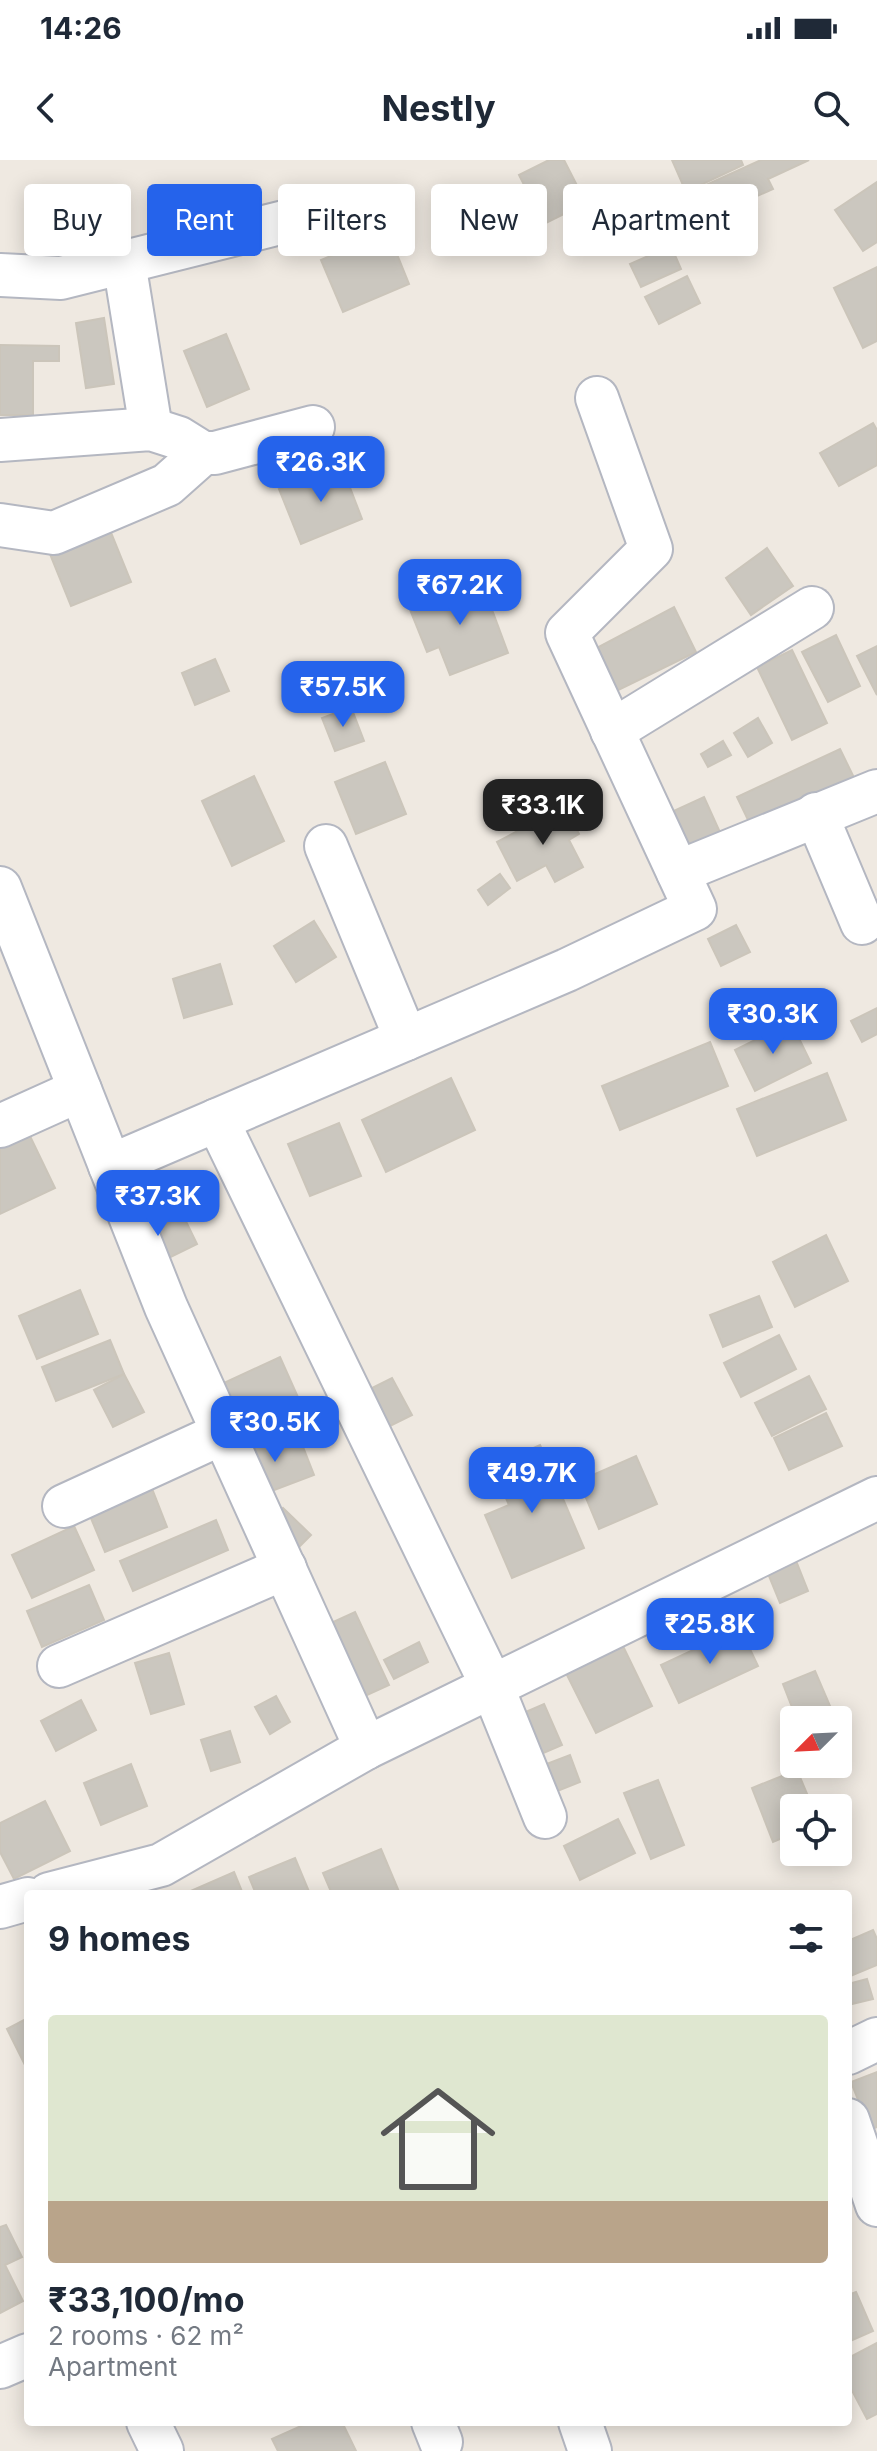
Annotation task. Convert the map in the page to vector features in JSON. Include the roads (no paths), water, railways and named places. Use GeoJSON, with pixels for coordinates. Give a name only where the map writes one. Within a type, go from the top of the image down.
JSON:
{"type":"FeatureCollection","features":[{"type":"Feature","properties":{"kind":"street"},"geometry":{"type":"LineString","coordinates":[[0,275],[61,278],[278,224]]}},
{"type":"Feature","properties":{"kind":"street"},"geometry":{"type":"LineString","coordinates":[[124,262],[151,429]]}},
{"type":"Feature","properties":{"kind":"street"},"geometry":{"type":"LineString","coordinates":[[110,1166],[567,970],[695,909],[567,633],[651,549],[597,398]]}},
{"type":"Feature","properties":{"kind":"street"},"geometry":{"type":"LineString","coordinates":[[0,440],[151,429],[179,438],[203,453],[215,453],[313,427]]}},
{"type":"Feature","properties":{"kind":"street"},"geometry":{"type":"LineString","coordinates":[[0,525],[54,533],[167,485],[203,453]]}},
{"type":"Feature","properties":{"kind":"street"},"geometry":{"type":"LineString","coordinates":[[612,731],[812,608]]}},
{"type":"Feature","properties":{"kind":"street"},"geometry":{"type":"LineString","coordinates":[[678,872],[877,791]]}},
{"type":"Feature","properties":{"kind":"street"},"geometry":{"type":"LineString","coordinates":[[816,814],[862,923]]}},
{"type":"Feature","properties":{"kind":"street"},"geometry":{"type":"LineString","coordinates":[[326,846],[406,1039]]}},
{"type":"Feature","properties":{"kind":"street"},"geometry":{"type":"LineString","coordinates":[[0,888],[166,1307],[366,1748]]}},
{"type":"Feature","properties":{"kind":"street"},"geometry":{"type":"LineString","coordinates":[[0,1126],[80,1090]]}},
{"type":"Feature","properties":{"kind":"street"},"geometry":{"type":"LineString","coordinates":[[217,1120],[492,1686],[545,1817]]}},
{"type":"Feature","properties":{"kind":"street"},"geometry":{"type":"LineString","coordinates":[[64,1506],[223,1433]]}},
{"type":"Feature","properties":{"kind":"street"},"geometry":{"type":"LineString","coordinates":[[64,1890],[161,1865],[366,1748],[877,1498]]}},
{"type":"Feature","properties":{"kind":"street"},"geometry":{"type":"LineString","coordinates":[[59,1666],[285,1568]]}},
{"type":"Feature","properties":{"kind":"street"},"geometry":{"type":"LineString","coordinates":[[0,1907],[24,1900]]}},
{"type":"Feature","properties":{"kind":"street"},"geometry":{"type":"LineString","coordinates":[[852,2051],[877,2039]]}},
{"type":"Feature","properties":{"kind":"street"},"geometry":{"type":"LineString","coordinates":[[852,2132],[877,2205]]}},
{"type":"Feature","properties":{"kind":"street"},"geometry":{"type":"LineString","coordinates":[[0,2367],[24,2357]]}},
{"type":"Feature","properties":{"kind":"street"},"geometry":{"type":"LineString","coordinates":[[150,2426],[162,2451]]}},
{"type":"Feature","properties":{"kind":"street"},"geometry":{"type":"LineString","coordinates":[[581,2426],[590,2451]]}}]}
